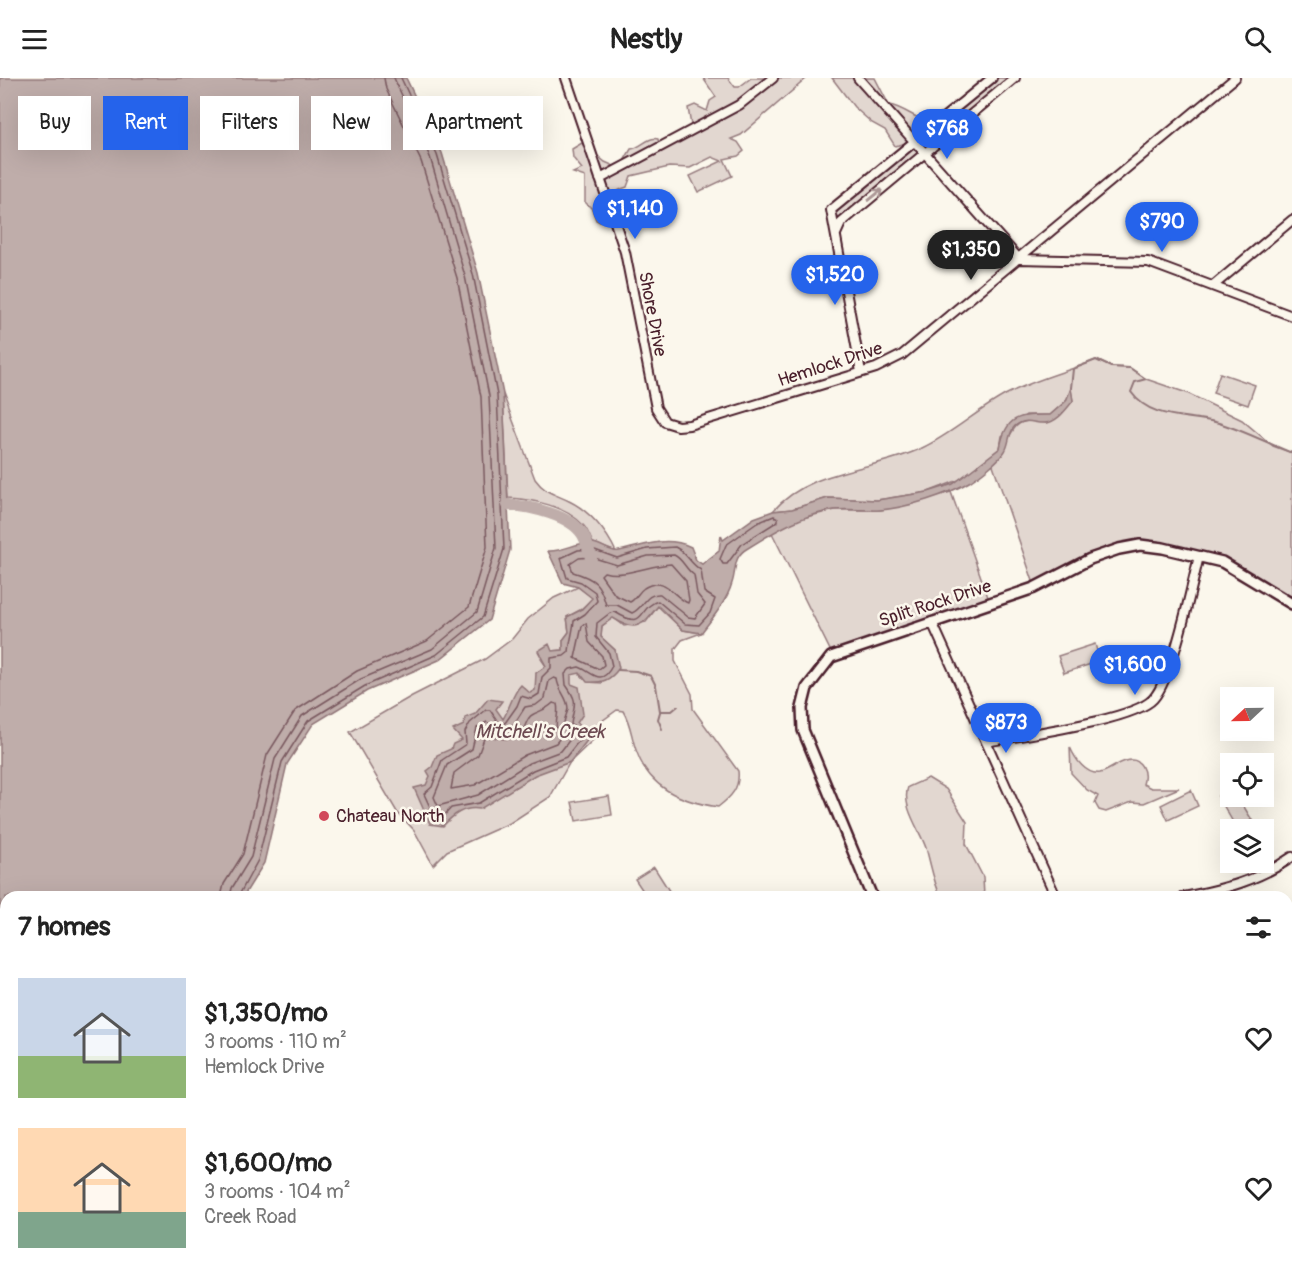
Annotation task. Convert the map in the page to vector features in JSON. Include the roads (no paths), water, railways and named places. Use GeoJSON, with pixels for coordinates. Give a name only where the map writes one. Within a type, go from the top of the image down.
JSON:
{"type":"FeatureCollection","features":[{"type":"Feature","properties":{"kind":"street","name":"Shore Drive"},"geometry":{"type":"LineString","coordinates":[[566,78],[625,252],[656,408],[663,420]]}},
{"type":"Feature","properties":{"kind":"street"},"geometry":{"type":"LineString","coordinates":[[600,179],[739,105],[773,78]]}},
{"type":"Feature","properties":{"kind":"street"},"geometry":{"type":"LineString","coordinates":[[858,78],[1018,259],[1148,262],[1292,316]]}},
{"type":"Feature","properties":{"kind":"street"},"geometry":{"type":"LineString","coordinates":[[861,372],[831,210],[992,78]]}},
{"type":"Feature","properties":{"kind":"street"},"geometry":{"type":"LineString","coordinates":[[835,235],[841,223],[1015,78]]}},
{"type":"Feature","properties":{"kind":"street","name":"Hemlock Drive"},"geometry":{"type":"LineString","coordinates":[[663,420],[671,425],[689,425],[891,362],[1235,78]]}},
{"type":"Feature","properties":{"kind":"street"},"geometry":{"type":"LineString","coordinates":[[1213,286],[1292,219]]}},
{"type":"Feature","properties":{"kind":"street","name":"Split Rock Drive"},"geometry":{"type":"LineString","coordinates":[[869,891],[806,743],[801,718],[803,700],[818,671],[831,657],[1034,588],[1090,559],[1119,549],[1140,546],[1163,548],[1231,565],[1292,604]]}},
{"type":"Feature","properties":{"kind":"street"},"geometry":{"type":"LineString","coordinates":[[986,741],[1126,714],[1153,700],[1168,674],[1199,556]]}},
{"type":"Feature","properties":{"kind":"street"},"geometry":{"type":"LineString","coordinates":[[932,622],[1053,891]]}},
{"type":"Feature","properties":{"kind":"street"},"geometry":{"type":"LineString","coordinates":[[1211,891],[1238,885],[1274,870],[1292,857]]}},
{"type":"Feature","properties":{"kind":"water"},"geometry":{"type":"Polygon","coordinates":[[[0,78],[406,78],[415,96],[403,96],[403,150],[441,150],[442,153],[478,273],[503,394],[510,550],[489,620],[439,660],[367,691],[313,724],[287,764],[264,863],[247,891],[0,891],[0,78]]]}},
{"type":"Feature","properties":{"kind":"water","name":"Mitchell's Creek"},"geometry":{"type":"Polygon","coordinates":[[[1071,388],[1073,401],[1061,415],[1049,422],[1019,423],[1011,432],[1007,448],[1002,455],[984,472],[962,486],[939,496],[902,507],[822,512],[778,530],[748,548],[737,559],[727,596],[701,633],[683,630],[658,606],[643,623],[638,625],[627,625],[613,618],[602,626],[601,637],[615,650],[619,668],[609,678],[597,682],[587,682],[580,673],[571,675],[571,684],[579,687],[583,714],[577,723],[584,732],[592,728],[593,733],[570,762],[535,775],[480,809],[474,808],[459,812],[443,826],[430,824],[414,788],[426,785],[430,776],[427,771],[432,767],[437,755],[451,749],[453,744],[462,740],[453,730],[464,725],[465,718],[475,714],[488,699],[502,701],[496,709],[503,719],[521,685],[530,693],[535,690],[536,673],[546,666],[538,651],[549,644],[552,651],[563,650],[563,640],[569,632],[567,617],[581,610],[592,598],[578,587],[563,583],[548,551],[587,543],[619,551],[655,543],[672,542],[691,547],[696,560],[702,564],[719,551],[721,535],[723,540],[754,518],[773,511],[792,509],[828,498],[877,500],[928,492],[953,484],[1000,448],[1006,428],[1011,423],[1023,416],[1050,415],[1066,401],[1071,388]]]}},
{"type":"Feature","properties":{"kind":"waterway","name":"Mitchell's Creek"},"geometry":{"type":"LineString","coordinates":[[1071,388],[1073,369],[1096,360],[1111,367],[1130,368],[1146,379],[1135,382],[1131,392],[1148,407],[1158,412],[1225,425],[1292,453]]}},
{"type":"Feature","properties":{"kind":"waterway","name":"Mitchell's Creek"},"geometry":{"type":"LineString","coordinates":[[508,505],[549,513],[569,522],[583,535],[591,558]]}},
{"type":"Feature","properties":{"kind":"waterway"},"geometry":{"type":"LineString","coordinates":[[618,670],[636,671],[651,676],[656,686],[660,711],[672,711],[678,706]]}},
{"type":"Feature","properties":{"kind":"waterway"},"geometry":{"type":"LineString","coordinates":[[660,712],[658,719],[662,729]]}},
{"type":"Feature","properties":{"kind":"place","name":"Chateau North"},"geometry":{"type":"Point","coordinates":[324,816]}}]}
